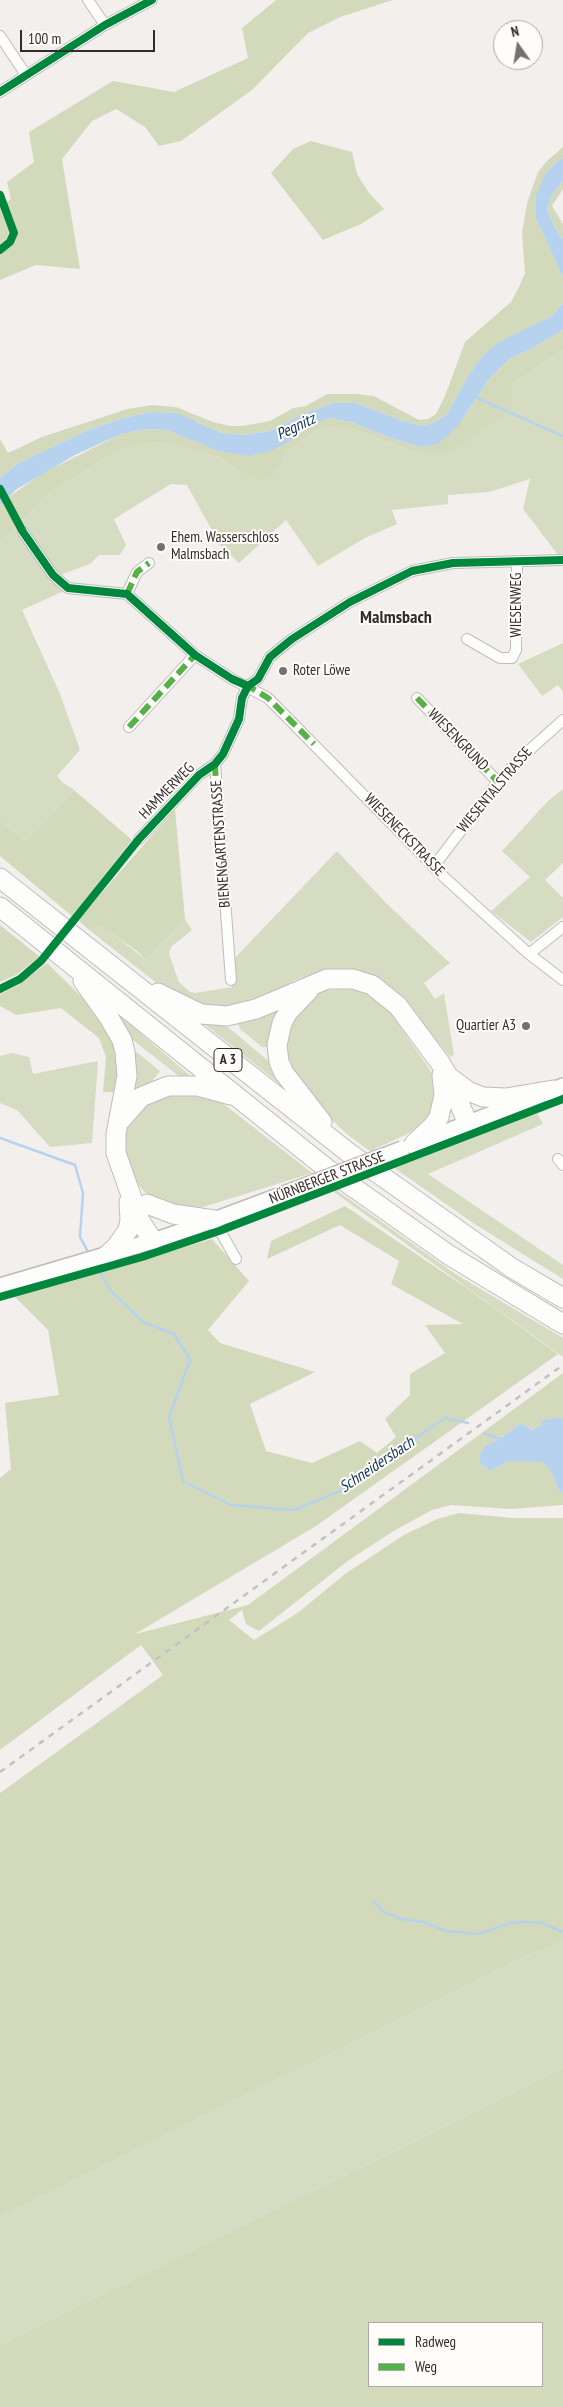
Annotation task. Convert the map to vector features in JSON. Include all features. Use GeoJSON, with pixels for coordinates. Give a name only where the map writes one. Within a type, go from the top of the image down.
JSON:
{"type":"FeatureCollection","features":[{"type":"Feature","properties":{"kind":"highway","name":"A 3"},"geometry":{"type":"LineString","coordinates":[[0,878],[348,1153],[512,1268],[563,1298]]}},
{"type":"Feature","properties":{"kind":"highway","name":"A 3"},"geometry":{"type":"LineString","coordinates":[[0,907],[326,1168],[380,1208],[497,1285],[563,1324]]}},
{"type":"Feature","properties":{"kind":"highway"},"geometry":{"type":"LineString","coordinates":[[67,960],[108,1016],[122,1040],[125,1052],[126,1076],[116,1145],[125,1179],[140,1220],[153,1240]]}},
{"type":"Feature","properties":{"kind":"highway"},"geometry":{"type":"LineString","coordinates":[[110,965],[188,1009],[215,1015],[227,1016],[256,1009],[321,981],[340,978],[353,979],[382,991],[406,1015],[444,1070],[468,1124]]}},
{"type":"Feature","properties":{"kind":"highway"},"geometry":{"type":"LineString","coordinates":[[321,981],[293,1004],[282,1023],[277,1045],[280,1062],[287,1078],[307,1106],[348,1153]]}},
{"type":"Feature","properties":{"kind":"highway"},"geometry":{"type":"LineString","coordinates":[[444,1070],[463,1088],[483,1098],[506,1098],[558,1088]]}},
{"type":"Feature","properties":{"kind":"highway"},"geometry":{"type":"LineString","coordinates":[[408,1147],[433,1126],[440,1117],[444,1095],[444,1070]]}},
{"type":"Feature","properties":{"kind":"highway"},"geometry":{"type":"LineString","coordinates":[[119,1124],[141,1097],[168,1086],[198,1086],[238,1098]]}},
{"type":"Feature","properties":{"kind":"highway"},"geometry":{"type":"LineString","coordinates":[[125,1179],[147,1204],[155,1227],[153,1240]]}},
{"type":"Feature","properties":{"kind":"highway"},"geometry":{"type":"LineString","coordinates":[[107,1255],[124,1238],[129,1225],[130,1211],[125,1179]]}},
{"type":"Feature","properties":{"kind":"highway"},"geometry":{"type":"LineString","coordinates":[[147,1204],[173,1214],[214,1220]]}},
{"type":"Feature","properties":{"kind":"main road","name":"NÜRNBERGER STRASSE"},"geometry":{"type":"LineString","coordinates":[[0,1286],[107,1255],[214,1220],[558,1088]]}},
{"type":"Feature","properties":{"kind":"street"},"geometry":{"type":"LineString","coordinates":[[88,0],[105,26]]}},
{"type":"Feature","properties":{"kind":"street"},"geometry":{"type":"LineString","coordinates":[[0,92],[105,26],[152,0]]}},
{"type":"Feature","properties":{"kind":"street"},"geometry":{"type":"LineString","coordinates":[[0,36],[26,75]]}},
{"type":"Feature","properties":{"kind":"street"},"geometry":{"type":"LineString","coordinates":[[23,532],[53,575],[68,588],[127,594],[136,572],[149,563]]}},
{"type":"Feature","properties":{"kind":"street"},"geometry":{"type":"LineString","coordinates":[[248,686],[258,680],[270,657],[292,639],[350,602],[412,571],[453,563],[563,560]]}},
{"type":"Feature","properties":{"kind":"street","name":"WIESENWEG"},"geometry":{"type":"LineString","coordinates":[[467,639],[500,658],[512,658],[516,650],[517,562]]}},
{"type":"Feature","properties":{"kind":"street","name":"WIESENECKSTRASSE"},"geometry":{"type":"LineString","coordinates":[[127,594],[195,656],[268,698],[434,866],[529,954],[563,980]]}},
{"type":"Feature","properties":{"kind":"street"},"geometry":{"type":"LineString","coordinates":[[129,727],[195,656]]}},
{"type":"Feature","properties":{"kind":"street","name":"BIENENGARTENSTRASSE"},"geometry":{"type":"LineString","coordinates":[[231,980],[215,764],[223,754],[239,719],[242,698],[248,686]]}},
{"type":"Feature","properties":{"kind":"street","name":"WIESENGRUND"},"geometry":{"type":"LineString","coordinates":[[417,698],[498,782]]}},
{"type":"Feature","properties":{"kind":"street","name":"WIESENTALSTRASSE"},"geometry":{"type":"LineString","coordinates":[[434,866],[498,782],[530,749],[563,720]]}},
{"type":"Feature","properties":{"kind":"street","name":"HAMMERWEG"},"geometry":{"type":"LineString","coordinates":[[140,839],[198,775],[215,764]]}},
{"type":"Feature","properties":{"kind":"street"},"geometry":{"type":"LineString","coordinates":[[529,954],[563,927]]}},
{"type":"Feature","properties":{"kind":"street"},"geometry":{"type":"LineString","coordinates":[[214,1220],[236,1259]]}},
{"type":"Feature","properties":{"kind":"green space"},"geometry":{"type":"Polygon","coordinates":[[[276,0],[393,0],[340,17],[308,33],[252,90],[181,141],[159,146],[145,127],[116,109],[92,121],[62,159],[80,269],[36,265],[0,280],[0,207],[11,199],[7,182],[34,162],[29,132],[113,81],[174,92],[248,58],[242,28],[276,0]]]}},
{"type":"Feature","properties":{"kind":"green space"},"geometry":{"type":"Polygon","coordinates":[[[311,141],[352,152],[357,174],[369,193],[384,209],[361,224],[323,240],[271,173],[293,149],[311,141]]]}},
{"type":"Feature","properties":{"kind":"green space"},"geometry":{"type":"Polygon","coordinates":[[[563,147],[563,158],[556,162],[545,174],[545,237],[563,277],[563,303],[552,316],[484,354],[468,376],[447,414],[433,423],[420,426],[356,403],[333,403],[306,413],[270,431],[244,435],[222,433],[198,422],[151,412],[124,418],[86,431],[19,463],[0,478],[0,439],[8,453],[42,437],[127,409],[152,405],[176,407],[213,422],[230,426],[242,426],[270,421],[293,408],[306,406],[327,394],[356,394],[374,396],[419,420],[428,419],[436,414],[445,396],[465,342],[511,302],[519,287],[525,273],[522,233],[527,203],[538,172],[563,147]]]}},
{"type":"Feature","properties":{"kind":"green space"},"geometry":{"type":"Polygon","coordinates":[[[563,181],[563,189],[552,206],[563,224],[563,239],[555,228],[547,209],[552,195],[563,181]]]}},
{"type":"Feature","properties":{"kind":"green space"},"geometry":{"type":"Polygon","coordinates":[[[563,330],[563,350],[512,385],[512,409],[447,454],[415,452],[344,426],[332,426],[315,431],[289,451],[276,473],[263,480],[240,472],[219,457],[157,442],[119,450],[48,494],[9,535],[0,541],[0,505],[3,501],[43,473],[121,434],[146,429],[167,430],[185,437],[294,438],[310,425],[330,418],[351,422],[393,439],[421,447],[438,444],[457,427],[492,375],[511,358],[531,349],[563,330]]]}},
{"type":"Feature","properties":{"kind":"green space"},"geometry":{"type":"Polygon","coordinates":[[[563,350],[563,555],[559,556],[523,509],[530,479],[489,492],[448,495],[448,504],[392,510],[397,524],[365,538],[318,566],[286,520],[239,563],[220,545],[187,485],[171,484],[114,519],[126,545],[120,555],[99,555],[90,564],[60,575],[66,590],[22,610],[60,694],[80,750],[57,776],[74,790],[26,841],[0,821],[0,541],[9,535],[48,494],[119,450],[157,442],[219,457],[240,472],[276,473],[289,451],[315,431],[332,426],[344,426],[415,452],[563,350]]]}},
{"type":"Feature","properties":{"kind":"green space"},"geometry":{"type":"Polygon","coordinates":[[[563,643],[563,692],[558,685],[542,696],[518,664],[563,643]]]}},
{"type":"Feature","properties":{"kind":"green space"},"geometry":{"type":"Polygon","coordinates":[[[563,789],[563,863],[545,880],[563,898],[563,917],[531,942],[491,911],[530,877],[502,851],[548,801],[563,789]]]}},
{"type":"Feature","properties":{"kind":"green space"},"geometry":{"type":"Polygon","coordinates":[[[74,790],[132,840],[72,916],[0,856],[0,821],[26,841],[74,790]]]}},
{"type":"Feature","properties":{"kind":"green space"},"geometry":{"type":"Polygon","coordinates":[[[175,809],[185,919],[146,960],[137,951],[102,926],[88,929],[78,920],[175,809]]]}},
{"type":"Feature","properties":{"kind":"green space"},"geometry":{"type":"Polygon","coordinates":[[[337,851],[387,904],[450,963],[424,983],[435,999],[444,993],[454,1055],[450,1057],[401,996],[389,986],[365,973],[340,970],[321,972],[295,980],[272,995],[219,1011],[173,996],[88,929],[102,925],[146,960],[185,919],[192,930],[171,947],[169,954],[179,982],[190,992],[195,993],[232,987],[232,961],[337,851]]]}},
{"type":"Feature","properties":{"kind":"green space"},"geometry":{"type":"Polygon","coordinates":[[[0,925],[40,957],[16,975],[0,982],[0,925]]]}},
{"type":"Feature","properties":{"kind":"green space"},"geometry":{"type":"Polygon","coordinates":[[[47,963],[99,1014],[118,1042],[119,1092],[103,1092],[106,1057],[99,1038],[61,1008],[16,1015],[0,1006],[0,994],[18,985],[47,963]]]}},
{"type":"Feature","properties":{"kind":"green space"},"geometry":{"type":"Polygon","coordinates":[[[339,989],[359,990],[373,997],[390,1012],[435,1077],[438,1101],[422,1127],[375,1149],[397,1167],[537,1113],[543,1124],[428,1174],[563,1265],[563,1279],[473,1223],[363,1146],[348,1135],[311,1100],[284,1056],[287,1026],[310,998],[322,991],[339,989]]]}},
{"type":"Feature","properties":{"kind":"green space"},"geometry":{"type":"Polygon","coordinates":[[[280,1004],[271,1047],[262,1047],[240,1029],[237,1021],[280,1004]]]}},
{"type":"Feature","properties":{"kind":"green space"},"geometry":{"type":"Polygon","coordinates":[[[112,1011],[195,1080],[180,1077],[124,1033],[112,1011]]]}},
{"type":"Feature","properties":{"kind":"green space"},"geometry":{"type":"Polygon","coordinates":[[[203,1023],[223,1024],[234,1032],[273,1065],[282,1083],[280,1084],[203,1023]]]}},
{"type":"Feature","properties":{"kind":"green space"},"geometry":{"type":"Polygon","coordinates":[[[133,1049],[160,1071],[148,1086],[133,1096],[133,1049]]]}},
{"type":"Feature","properties":{"kind":"green space"},"geometry":{"type":"Polygon","coordinates":[[[12,1053],[29,1057],[33,1074],[98,1061],[92,1143],[50,1147],[17,1110],[0,1103],[0,1056],[12,1053]]]}},
{"type":"Feature","properties":{"kind":"green space"},"geometry":{"type":"Polygon","coordinates":[[[164,1091],[214,1097],[312,1173],[457,1275],[563,1338],[563,1357],[309,1174],[200,1208],[184,1209],[150,1198],[133,1179],[126,1164],[125,1137],[128,1125],[147,1098],[164,1091]]]}},
{"type":"Feature","properties":{"kind":"green space"},"geometry":{"type":"Polygon","coordinates":[[[345,1206],[468,1289],[558,1354],[316,1526],[135,1634],[248,1605],[563,1373],[563,1418],[553,1418],[534,1430],[521,1423],[490,1445],[485,1446],[480,1453],[480,1463],[490,1471],[509,1461],[543,1461],[552,1473],[558,1490],[563,1493],[563,1505],[510,1509],[451,1505],[432,1510],[392,1532],[349,1560],[259,1631],[246,1624],[242,1610],[229,1620],[254,1640],[299,1612],[345,1574],[404,1535],[437,1519],[459,1513],[513,1518],[563,1518],[563,1941],[518,1960],[0,2217],[0,1793],[163,1675],[141,1645],[0,1750],[0,1478],[11,1469],[5,1403],[59,1395],[48,1330],[13,1295],[212,1239],[249,1281],[208,1330],[220,1343],[315,1372],[250,1404],[266,1451],[312,1463],[360,1441],[377,1453],[396,1437],[385,1419],[410,1395],[410,1374],[445,1353],[425,1325],[463,1324],[391,1284],[399,1261],[340,1225],[267,1259],[271,1241],[345,1206]]]}},
{"type":"Feature","properties":{"kind":"green space"},"geometry":{"type":"Polygon","coordinates":[[[563,1941],[563,2068],[0,2345],[0,2217],[518,1960],[563,1941]]]}},
{"type":"Feature","properties":{"kind":"green space"},"geometry":{"type":"Polygon","coordinates":[[[563,2068],[563,2407],[0,2407],[0,2345],[563,2068]]]}},
{"type":"Feature","properties":{"kind":"water"},"geometry":{"type":"Polygon","coordinates":[[[563,158],[563,181],[552,195],[547,209],[555,228],[563,239],[563,277],[536,218],[536,195],[545,174],[556,162],[563,158]]]}},
{"type":"Feature","properties":{"kind":"water","name":"Pegnitz"},"geometry":{"type":"Polygon","coordinates":[[[563,303],[563,330],[531,349],[511,358],[492,375],[457,427],[438,444],[421,447],[393,439],[351,422],[330,418],[310,425],[294,438],[273,450],[247,456],[219,451],[167,430],[146,429],[121,434],[75,455],[17,489],[0,505],[0,478],[19,463],[86,431],[124,418],[151,412],[177,413],[222,433],[244,435],[270,431],[305,413],[333,403],[356,403],[420,426],[433,423],[447,414],[468,376],[484,354],[499,342],[552,316],[563,303]]]}},
{"type":"Feature","properties":{"kind":"water"},"geometry":{"type":"Polygon","coordinates":[[[563,1418],[563,1493],[558,1490],[552,1473],[543,1462],[509,1461],[490,1471],[480,1463],[480,1453],[485,1446],[496,1441],[521,1423],[533,1430],[542,1425],[541,1421],[563,1418]]]}},
{"type":"Feature","properties":{"kind":"waterway"},"geometry":{"type":"LineString","coordinates":[[475,397],[563,436]]}},
{"type":"Feature","properties":{"kind":"waterway","name":"Schneidersbach"},"geometry":{"type":"LineString","coordinates":[[0,1138],[75,1165],[83,1193],[80,1237],[87,1250]]}},
{"type":"Feature","properties":{"kind":"waterway","name":"Schneidersbach"},"geometry":{"type":"LineString","coordinates":[[100,1273],[112,1292],[143,1322],[174,1334],[190,1360],[169,1417],[183,1481],[231,1505],[294,1510],[340,1491],[445,1418],[468,1423]]}},
{"type":"Feature","properties":{"kind":"waterway","name":"Schneidersbach"},"geometry":{"type":"LineString","coordinates":[[484,1433],[500,1439]]}},
{"type":"Feature","properties":{"kind":"waterway"},"geometry":{"type":"LineString","coordinates":[[373,1901],[384,1912],[402,1919],[424,1922],[446,1931],[479,1934],[511,1923],[527,1922],[542,1923],[563,1932]]}},
{"type":"Feature","properties":{"kind":"railway"},"geometry":{"type":"LineString","coordinates":[[0,1772],[563,1365]]}},
{"type":"Feature","properties":{"kind":"marked path"},"geometry":{"type":"LineString","coordinates":[[127,594],[137,572],[149,563]]}},
{"type":"Feature","properties":{"kind":"marked path"},"geometry":{"type":"LineString","coordinates":[[129,727],[195,655]]}},
{"type":"Feature","properties":{"kind":"marked path"},"geometry":{"type":"LineString","coordinates":[[245,684],[268,698],[314,744]]}},
{"type":"Feature","properties":{"kind":"marked path"},"geometry":{"type":"LineString","coordinates":[[417,698],[498,782]]}},
{"type":"Feature","properties":{"kind":"marked path"},"geometry":{"type":"LineString","coordinates":[[215,764],[217,809]]}},
{"type":"Feature","properties":{"kind":"cycle path"},"geometry":{"type":"LineString","coordinates":[[0,92],[105,25],[152,0]]}},
{"type":"Feature","properties":{"kind":"cycle path"},"geometry":{"type":"LineString","coordinates":[[0,195],[14,233],[10,242],[0,250]]}},
{"type":"Feature","properties":{"kind":"cycle path"},"geometry":{"type":"LineString","coordinates":[[0,489],[23,532],[53,575],[68,588],[127,594],[195,655],[232,679],[248,686]]}},
{"type":"Feature","properties":{"kind":"cycle path"},"geometry":{"type":"LineString","coordinates":[[248,686],[258,679],[270,657],[292,639],[350,602],[412,571],[453,563],[563,560]]}},
{"type":"Feature","properties":{"kind":"cycle path"},"geometry":{"type":"LineString","coordinates":[[0,989],[20,979],[41,961],[139,839],[199,775],[215,764],[223,754],[239,719],[242,698],[248,686]]}},
{"type":"Feature","properties":{"kind":"cycle path"},"geometry":{"type":"LineString","coordinates":[[0,1297],[142,1257],[219,1231],[563,1099]]}},
{"type":"Feature","properties":{"kind":"place","name":"Ehem. Wasserschloss Malmsbach"},"geometry":{"type":"Point","coordinates":[161,547]}},
{"type":"Feature","properties":{"kind":"place","name":"Roter Löwe"},"geometry":{"type":"Point","coordinates":[283,671]}},
{"type":"Feature","properties":{"kind":"place","name":"Quartier A3"},"geometry":{"type":"Point","coordinates":[526,1026]}},
{"type":"Feature","properties":{"kind":"district","name":"Malmsbach"},"geometry":{"type":"Point","coordinates":[396,618]}}]}
